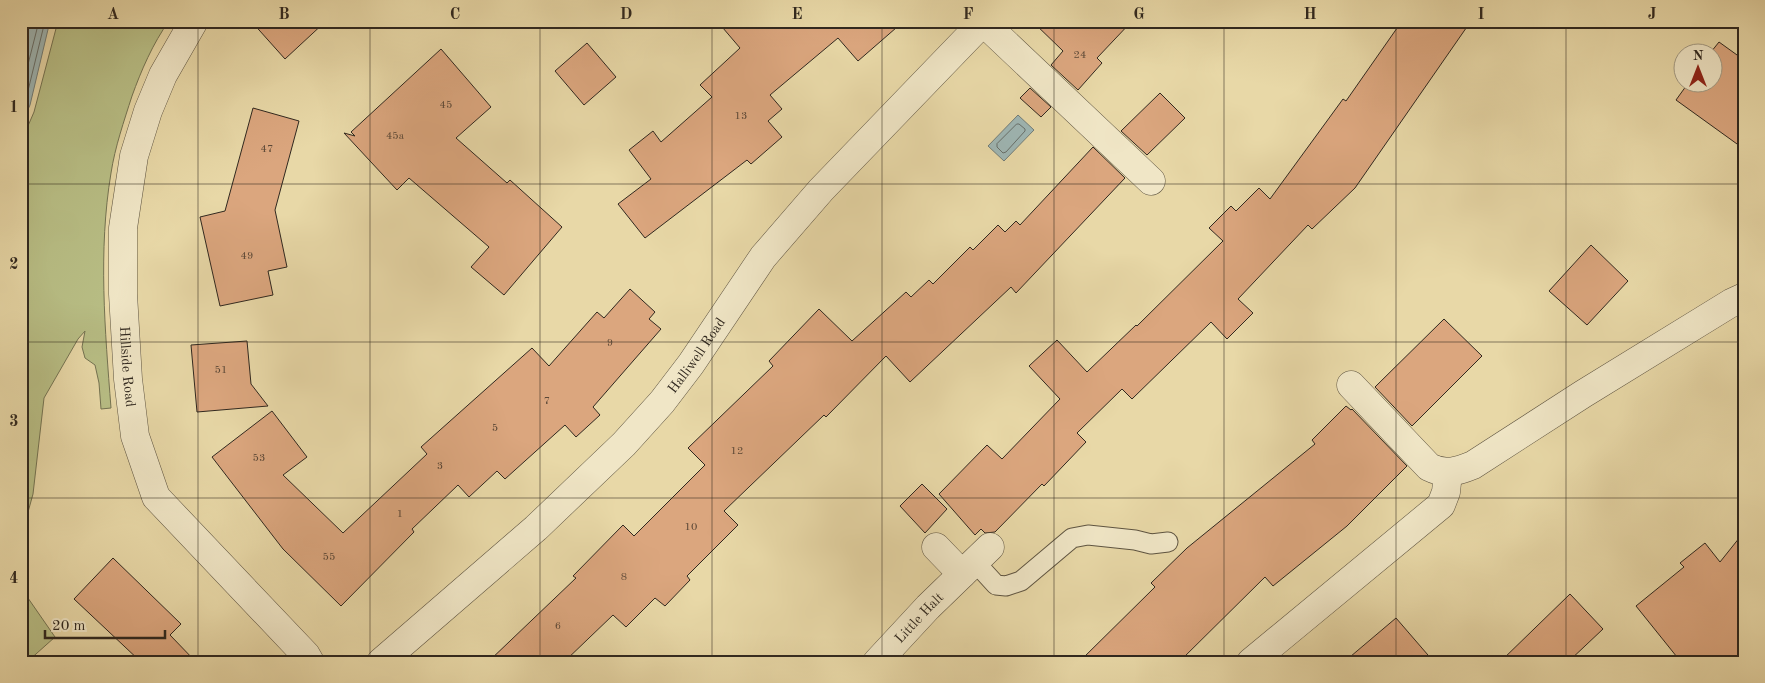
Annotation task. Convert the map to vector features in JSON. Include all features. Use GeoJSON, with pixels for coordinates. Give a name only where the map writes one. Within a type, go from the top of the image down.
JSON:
{"type":"FeatureCollection","features":[{"type":"Feature","properties":{"kind":"street","name":"Hillside Road"},"geometry":{"type":"LineString","coordinates":[[194,21],[163,75],[148,111],[134,156],[123,228],[123,304],[128,379],[135,436],[156,497],[310,662]]}},
{"type":"Feature","properties":{"kind":"street"},"geometry":{"type":"LineString","coordinates":[[983,22],[1151,181]]}},
{"type":"Feature","properties":{"kind":"street","name":"Halliwell Road"},"geometry":{"type":"LineString","coordinates":[[381,662],[536,528],[624,444],[662,402],[763,257],[821,190],[983,22]]}},
{"type":"Feature","properties":{"kind":"street"},"geometry":{"type":"LineString","coordinates":[[1351,385],[1429,467],[1448,473],[1456,472],[1472,466],[1583,394],[1731,303],[1744,298]]}},
{"type":"Feature","properties":{"kind":"street"},"geometry":{"type":"LineString","coordinates":[[1251,662],[1441,505],[1446,492],[1448,473]]}},
{"type":"Feature","properties":{"kind":"street"},"geometry":{"type":"LineString","coordinates":[[936,547],[975,561]]}},
{"type":"Feature","properties":{"kind":"street","name":"Little Halt"},"geometry":{"type":"LineString","coordinates":[[877,662],[928,607],[975,561]]}},
{"type":"Feature","properties":{"kind":"lane"},"geometry":{"type":"LineString","coordinates":[[975,561],[996,585],[1006,586],[1021,581],[1072,538],[1088,535],[1135,540],[1151,544],[1168,542]]}},
{"type":"Feature","properties":{"kind":"green space"},"geometry":{"type":"Polygon","coordinates":[[[58,21],[169,21],[143,67],[120,134],[111,173],[105,232],[104,291],[111,408],[101,409],[99,383],[95,365],[85,358],[82,347],[85,331],[78,339],[44,398],[33,494],[25,523],[21,530],[21,142],[34,112],[58,21]]]}},
{"type":"Feature","properties":{"kind":"green space"},"geometry":{"type":"Polygon","coordinates":[[[21,588],[55,637],[27,662],[21,662],[21,588]]]}},
{"type":"Feature","properties":{"kind":"water"},"geometry":{"type":"Polygon","coordinates":[[[21,21],[50,21],[30,105],[21,125],[21,21]]]}},
{"type":"Feature","properties":{"kind":"water"},"geometry":{"type":"Polygon","coordinates":[[[1018,115],[1034,130],[1004,161],[988,146],[1018,115]]]}},
{"type":"Feature","properties":{"kind":"building"},"geometry":{"type":"Polygon","coordinates":[[[251,21],[326,21],[285,59],[251,21]]]}},
{"type":"Feature","properties":{"kind":"building"},"geometry":{"type":"Polygon","coordinates":[[[717,21],[904,21],[858,61],[838,38],[770,95],[782,109],[768,121],[782,137],[751,164],[747,160],[645,238],[618,204],[651,179],[629,150],[653,131],[661,142],[712,97],[700,85],[740,48],[717,21]]]}},
{"type":"Feature","properties":{"kind":"building"},"geometry":{"type":"Polygon","coordinates":[[[1032,21],[1132,21],[1097,58],[1102,63],[1078,90],[1051,65],[1063,51],[1032,21]]]}},
{"type":"Feature","properties":{"kind":"building"},"geometry":{"type":"Polygon","coordinates":[[[1402,21],[1471,21],[1355,188],[1312,229],[1308,225],[1238,299],[1253,313],[1227,339],[1211,322],[1132,399],[1122,389],[1077,433],[1086,442],[1044,486],[1042,484],[995,532],[985,533],[981,529],[975,535],[939,494],[987,445],[1002,459],[1060,399],[1029,366],[1057,340],[1087,372],[1137,326],[1223,241],[1209,228],[1231,206],[1236,211],[1259,188],[1270,199],[1343,99],[1346,101],[1402,21]]]}},
{"type":"Feature","properties":{"kind":"building"},"geometry":{"type":"Polygon","coordinates":[[[587,43],[616,77],[584,105],[555,71],[587,43]]]}},
{"type":"Feature","properties":{"kind":"building"},"geometry":{"type":"Polygon","coordinates":[[[1722,44],[1744,60],[1744,149],[1676,100],[1682,92],[1722,92],[1722,44]]]}},
{"type":"Feature","properties":{"kind":"building"},"geometry":{"type":"Polygon","coordinates":[[[441,49],[491,107],[456,138],[507,183],[510,180],[562,227],[504,295],[471,267],[489,247],[409,178],[397,190],[344,133],[355,136],[351,132],[441,49]]]}},
{"type":"Feature","properties":{"kind":"building"},"geometry":{"type":"Polygon","coordinates":[[[1030,88],[1051,107],[1041,117],[1020,98],[1030,88]]]}},
{"type":"Feature","properties":{"kind":"building"},"geometry":{"type":"Polygon","coordinates":[[[1160,93],[1185,118],[1147,155],[1121,131],[1160,93]]]}},
{"type":"Feature","properties":{"kind":"building"},"geometry":{"type":"Polygon","coordinates":[[[253,108],[299,121],[275,210],[287,267],[268,271],[273,295],[220,306],[200,217],[225,211],[253,108]]]}},
{"type":"Feature","properties":{"kind":"building"},"geometry":{"type":"Polygon","coordinates":[[[1093,147],[1125,178],[1016,293],[1011,287],[910,382],[886,356],[826,417],[824,415],[724,511],[738,525],[687,576],[690,580],[665,606],[655,598],[626,627],[613,615],[564,662],[488,662],[576,578],[573,576],[623,525],[634,536],[705,465],[688,448],[773,366],[769,361],[819,309],[852,341],[906,292],[911,297],[929,280],[933,284],[970,247],[973,250],[998,225],[1005,232],[1016,221],[1020,225],[1093,147]]]}},
{"type":"Feature","properties":{"kind":"building"},"geometry":{"type":"Polygon","coordinates":[[[1591,245],[1628,281],[1587,325],[1549,291],[1591,245]]]}},
{"type":"Feature","properties":{"kind":"building"},"geometry":{"type":"Polygon","coordinates":[[[630,289],[655,312],[649,319],[661,329],[593,407],[600,415],[576,437],[565,425],[505,479],[497,471],[469,497],[458,485],[412,529],[414,532],[341,606],[283,549],[212,457],[272,411],[307,457],[283,475],[343,533],[427,454],[421,447],[532,348],[549,366],[597,312],[604,318],[630,289]]]}},
{"type":"Feature","properties":{"kind":"building"},"geometry":{"type":"Polygon","coordinates":[[[1444,319],[1482,356],[1412,426],[1375,387],[1444,319]]]}},
{"type":"Feature","properties":{"kind":"building"},"geometry":{"type":"Polygon","coordinates":[[[247,341],[251,384],[268,406],[197,412],[191,345],[247,341]]]}},
{"type":"Feature","properties":{"kind":"building"},"geometry":{"type":"Polygon","coordinates":[[[1346,406],[1352,409],[1407,466],[1347,526],[1273,586],[1265,577],[1179,662],[1079,662],[1155,587],[1151,583],[1187,548],[1315,444],[1312,440],[1346,406]]]}},
{"type":"Feature","properties":{"kind":"building"},"geometry":{"type":"Polygon","coordinates":[[[922,484],[947,509],[925,533],[900,506],[922,484]]]}},
{"type":"Feature","properties":{"kind":"building"},"geometry":{"type":"Polygon","coordinates":[[[1744,532],[1744,662],[1681,662],[1636,606],[1684,567],[1680,563],[1705,543],[1720,562],[1744,532]]]}},
{"type":"Feature","properties":{"kind":"building"},"geometry":{"type":"Polygon","coordinates":[[[113,558],[181,624],[170,635],[196,662],[141,662],[74,599],[113,558]]]}},
{"type":"Feature","properties":{"kind":"building"},"geometry":{"type":"Polygon","coordinates":[[[1570,594],[1603,629],[1568,662],[1500,662],[1570,594]]]}},
{"type":"Feature","properties":{"kind":"building"},"geometry":{"type":"Polygon","coordinates":[[[1396,618],[1434,662],[1344,662],[1396,618]]]}}]}
